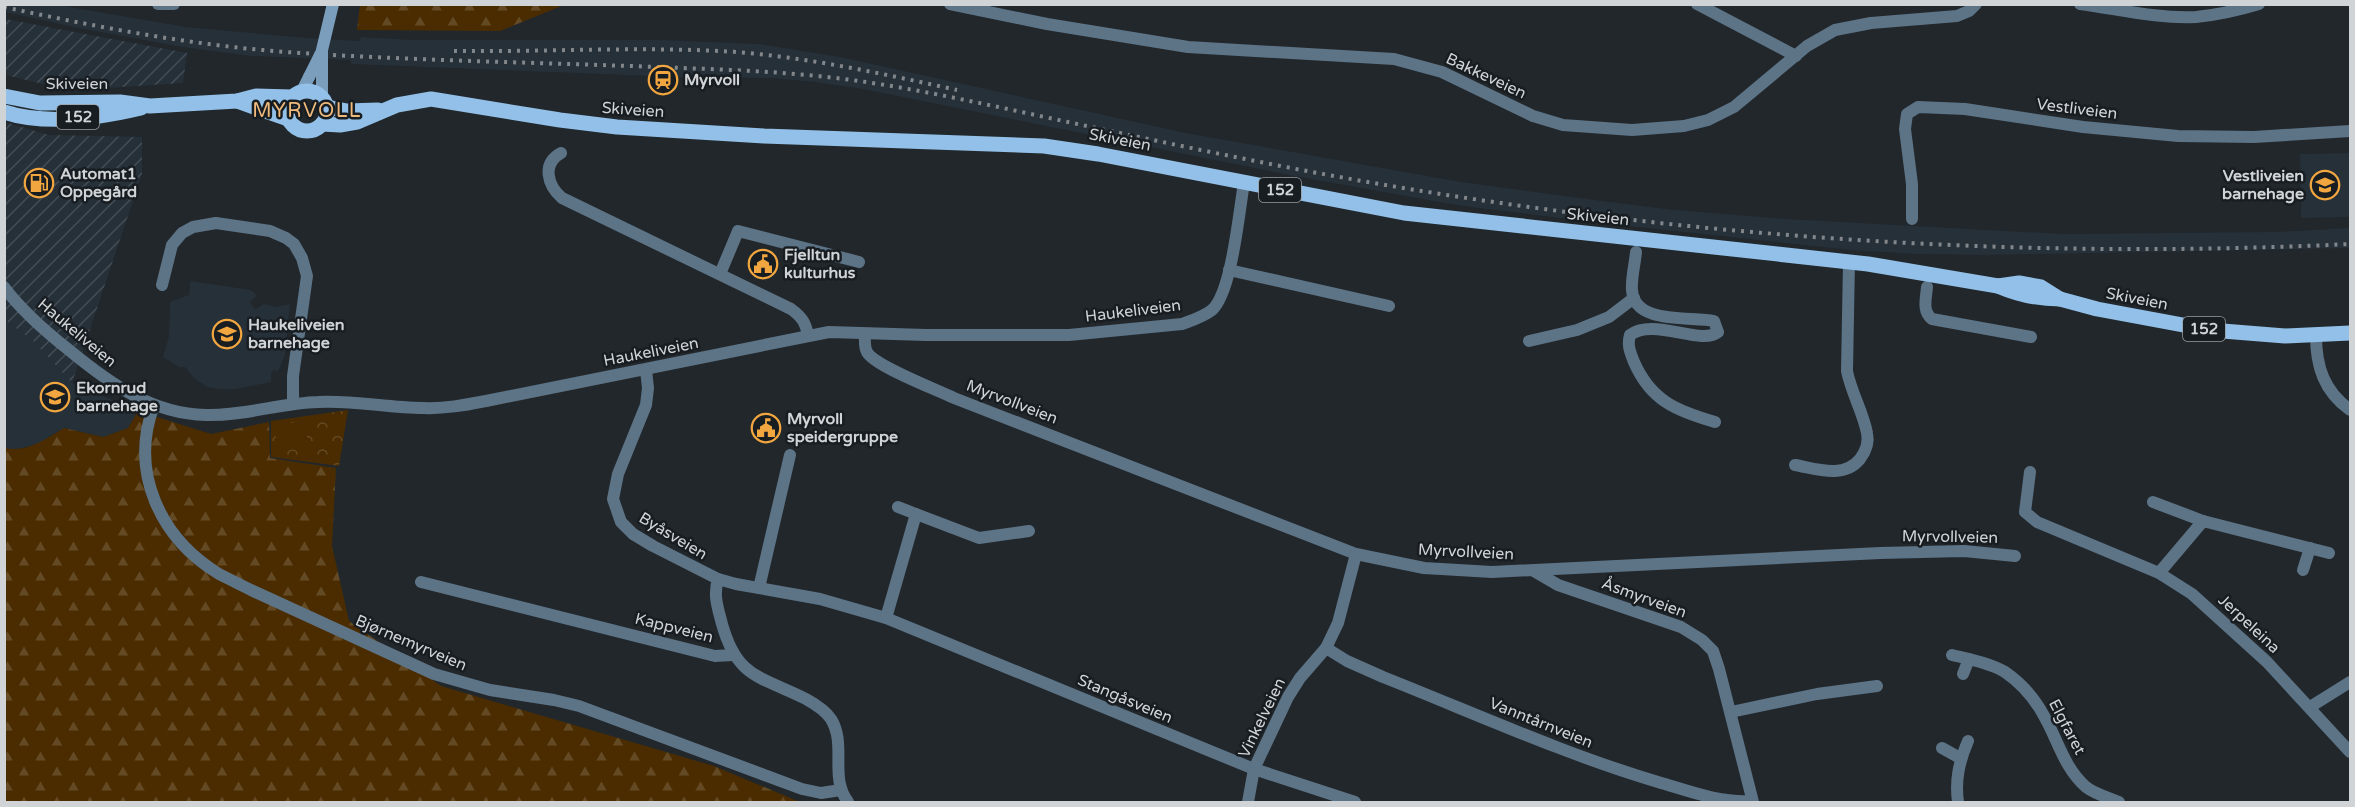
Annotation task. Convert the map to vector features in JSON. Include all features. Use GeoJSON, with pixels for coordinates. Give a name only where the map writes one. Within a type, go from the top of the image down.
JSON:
{"type":"FeatureCollection","features":[{"type":"Feature","properties":{"kind":"main road"},"geometry":{"type":"LineString","coordinates":[[322,124],[326,118],[322,50],[333,4]]}},
{"type":"Feature","properties":{"kind":"main road"},"geometry":{"type":"LineString","coordinates":[[288,119],[287,107],[322,50]]}},
{"type":"Feature","properties":{"kind":"main road","name":"152"},"geometry":{"type":"LineString","coordinates":[[297,94],[313,91],[324,102]]}},
{"type":"Feature","properties":{"kind":"main road","name":"Skiveien"},"geometry":{"type":"LineString","coordinates":[[4,112],[22,117],[54,119],[121,113],[150,106],[237,101],[256,96],[297,94]]}},
{"type":"Feature","properties":{"kind":"main road","name":"Skiveien"},"geometry":{"type":"LineString","coordinates":[[4,96],[40,103],[120,102],[150,106]]}},
{"type":"Feature","properties":{"kind":"main road","name":"Skiveien"},"geometry":{"type":"LineString","coordinates":[[324,102],[346,111],[381,110],[407,102],[431,99],[617,127],[774,136],[1027,145],[1098,154],[1355,205],[1445,218],[1849,261],[1998,286],[2019,283],[2041,287],[2060,299],[2097,309],[2193,327],[2266,335],[2350,333]]}},
{"type":"Feature","properties":{"kind":"main road","name":"Skiveien"},"geometry":{"type":"LineString","coordinates":[[237,101],[288,119]]}},
{"type":"Feature","properties":{"kind":"main road","name":"Skiveien"},"geometry":{"type":"LineString","coordinates":[[322,124],[340,125],[366,120],[381,110]]}},
{"type":"Feature","properties":{"kind":"main road","name":"152"},"geometry":{"type":"LineString","coordinates":[[288,119],[304,131],[317,128],[322,124]]}},
{"type":"Feature","properties":{"kind":"street"},"geometry":{"type":"LineString","coordinates":[[158,4],[174,4]]}},
{"type":"Feature","properties":{"kind":"street","name":"Bakkeveien"},"geometry":{"type":"LineString","coordinates":[[950,4],[978,7],[1059,26],[1188,47],[1364,57],[1413,63],[1450,76],[1533,116],[1563,125],[1659,129],[1707,120],[1734,107],[1821,36],[1844,27],[1958,15],[1969,11],[1976,4]]}},
{"type":"Feature","properties":{"kind":"street"},"geometry":{"type":"LineString","coordinates":[[1697,4],[1796,56]]}},
{"type":"Feature","properties":{"kind":"street"},"geometry":{"type":"LineString","coordinates":[[2080,4],[2193,17],[2253,5]]}},
{"type":"Feature","properties":{"kind":"street","name":"Vestliveien"},"geometry":{"type":"LineString","coordinates":[[1912,219],[1912,184],[1905,129],[1907,114],[1918,107],[1965,109],[2083,128],[2178,136],[2254,137],[2350,131]]}},
{"type":"Feature","properties":{"kind":"street"},"geometry":{"type":"LineString","coordinates":[[561,153],[551,161],[548,174],[552,187],[562,198],[791,309],[806,323],[808,336]]}},
{"type":"Feature","properties":{"kind":"street","name":"Haukeliveien"},"geometry":{"type":"LineString","coordinates":[[4,286],[21,308],[97,372],[121,389],[154,405],[206,415],[320,402],[418,408],[447,407],[646,370],[830,332],[1069,335],[1182,324],[1200,318],[1213,309],[1221,297],[1229,270],[1244,183]]}},
{"type":"Feature","properties":{"kind":"street"},"geometry":{"type":"LineString","coordinates":[[162,285],[172,245],[182,233],[193,227],[216,224],[263,230],[281,235],[294,244],[302,258],[307,276],[293,376],[292,404]]}},
{"type":"Feature","properties":{"kind":"street"},"geometry":{"type":"LineString","coordinates":[[720,274],[738,231],[859,262]]}},
{"type":"Feature","properties":{"kind":"street","name":"Skiveien"},"geometry":{"type":"LineString","coordinates":[[1634,298],[1632,287],[1636,252]]}},
{"type":"Feature","properties":{"kind":"street"},"geometry":{"type":"LineString","coordinates":[[1795,465],[1826,471],[1845,471],[1855,465],[1867,446],[1867,434],[1850,387],[1847,371],[1849,261]]}},
{"type":"Feature","properties":{"kind":"street"},"geometry":{"type":"LineString","coordinates":[[1229,270],[1389,306]]}},
{"type":"Feature","properties":{"kind":"street"},"geometry":{"type":"LineString","coordinates":[[1928,287],[1925,309],[1926,315],[1932,319],[2031,337]]}},
{"type":"Feature","properties":{"kind":"street"},"geometry":{"type":"LineString","coordinates":[[1529,341],[1577,330],[1610,317],[1634,298],[1641,307],[1653,315],[1714,321],[1718,332],[1707,337],[1676,331],[1636,330],[1630,335],[1628,348],[1648,387],[1667,405],[1715,422]]}},
{"type":"Feature","properties":{"kind":"street","name":"Myrvollveien"},"geometry":{"type":"LineString","coordinates":[[865,334],[865,344],[871,357],[943,393],[1356,554],[1424,568],[1492,572],[1534,571],[1683,561],[1964,551],[2014,556]]}},
{"type":"Feature","properties":{"kind":"street"},"geometry":{"type":"LineString","coordinates":[[2316,335],[2317,361],[2322,378],[2332,394],[2350,410]]}},
{"type":"Feature","properties":{"kind":"street","name":"Byåsveien"},"geometry":{"type":"LineString","coordinates":[[646,370],[648,388],[646,405],[618,474],[614,491],[614,507],[621,522],[633,534],[688,566],[718,579],[715,596],[733,655]]}},
{"type":"Feature","properties":{"kind":"street","name":"Bjørnemyrveien"},"geometry":{"type":"LineString","coordinates":[[154,405],[145,447],[148,481],[154,502],[164,522],[179,540],[198,559],[219,574],[380,650],[450,679],[490,690],[567,702],[802,789],[821,794],[841,790]]}},
{"type":"Feature","properties":{"kind":"street"},"geometry":{"type":"LineString","coordinates":[[759,588],[790,455]]}},
{"type":"Feature","properties":{"kind":"street","name":"Jerpeleina"},"geometry":{"type":"LineString","coordinates":[[2030,472],[2025,512],[2037,522],[2159,573],[2192,594],[2219,617],[2310,707],[2350,752]]}},
{"type":"Feature","properties":{"kind":"street"},"geometry":{"type":"LineString","coordinates":[[2153,502],[2203,520],[2329,553]]}},
{"type":"Feature","properties":{"kind":"street"},"geometry":{"type":"LineString","coordinates":[[898,507],[979,538],[1029,531]]}},
{"type":"Feature","properties":{"kind":"street"},"geometry":{"type":"LineString","coordinates":[[886,618],[916,514]]}},
{"type":"Feature","properties":{"kind":"street"},"geometry":{"type":"LineString","coordinates":[[2159,573],[2203,520]]}},
{"type":"Feature","properties":{"kind":"street"},"geometry":{"type":"LineString","coordinates":[[2303,570],[2310,548]]}},
{"type":"Feature","properties":{"kind":"street","name":"Vinkelveien"},"geometry":{"type":"LineString","coordinates":[[1248,802],[1254,769],[1288,697],[1300,678],[1326,648],[1341,613],[1356,554]]}},
{"type":"Feature","properties":{"kind":"street","name":"Åsmyrveien"},"geometry":{"type":"LineString","coordinates":[[1534,571],[1558,585],[1681,627],[1702,640],[1713,651],[1731,712],[1752,802]]}},
{"type":"Feature","properties":{"kind":"street","name":"Stangåsveien"},"geometry":{"type":"LineString","coordinates":[[718,579],[820,598],[886,618],[1254,769],[1355,802]]}},
{"type":"Feature","properties":{"kind":"street","name":"Kappveien"},"geometry":{"type":"LineString","coordinates":[[420,582],[715,656],[733,655],[744,668],[813,703],[827,714],[837,731],[838,776],[841,790]]}},
{"type":"Feature","properties":{"kind":"street","name":"Vanntårnveien"},"geometry":{"type":"LineString","coordinates":[[1326,648],[1365,669],[1592,762],[1713,799],[1752,802]]}},
{"type":"Feature","properties":{"kind":"street","name":"Elgfaret"},"geometry":{"type":"LineString","coordinates":[[1952,655],[2002,671],[2020,684],[2035,700],[2073,773],[2088,788],[2119,802]]}},
{"type":"Feature","properties":{"kind":"street"},"geometry":{"type":"LineString","coordinates":[[1964,674],[1969,659]]}},
{"type":"Feature","properties":{"kind":"street"},"geometry":{"type":"LineString","coordinates":[[2310,707],[2350,682]]}},
{"type":"Feature","properties":{"kind":"street"},"geometry":{"type":"LineString","coordinates":[[1731,712],[1817,694],[1877,686]]}},
{"type":"Feature","properties":{"kind":"street"},"geometry":{"type":"LineString","coordinates":[[1958,802],[1956,785],[1960,758],[1968,741]]}},
{"type":"Feature","properties":{"kind":"street"},"geometry":{"type":"LineString","coordinates":[[1942,748],[1960,758]]}},
{"type":"Feature","properties":{"kind":"street"},"geometry":{"type":"LineString","coordinates":[[841,790],[848,802]]}},
{"type":"Feature","properties":{"kind":"shaded area"},"geometry":{"type":"Polygon","coordinates":[[[5,5],[58,5],[186,27],[360,41],[361,37],[413,40],[660,40],[759,44],[840,57],[1186,133],[1461,182],[1602,201],[1675,210],[1786,219],[2063,234],[2275,232],[2350,228],[2350,248],[1987,255],[1851,250],[1456,205],[1294,176],[863,89],[814,82],[770,78],[676,77],[351,64],[351,60],[251,56],[182,47],[74,27],[5,12],[5,5]]]}},
{"type":"Feature","properties":{"kind":"shaded area"},"geometry":{"type":"Polygon","coordinates":[[[5,19],[187,53],[183,83],[91,89],[43,84],[5,75],[5,19]]]}},
{"type":"Feature","properties":{"kind":"shaded area"},"geometry":{"type":"Polygon","coordinates":[[[5,122],[49,135],[142,137],[142,174],[72,383],[33,341],[5,320],[5,122]]]}},
{"type":"Feature","properties":{"kind":"shaded area","name":"Vestliveien barnehage"},"geometry":{"type":"Polygon","coordinates":[[[2350,153],[2350,217],[2301,218],[2300,154],[2350,153]]]}},
{"type":"Feature","properties":{"kind":"shaded area","name":"Haukeliveien barnehage"},"geometry":{"type":"Polygon","coordinates":[[[190,281],[251,290],[257,295],[250,302],[255,309],[264,304],[276,307],[290,304],[285,355],[278,372],[274,370],[271,374],[271,382],[236,389],[207,387],[194,378],[185,367],[179,367],[163,357],[169,336],[170,302],[189,295],[190,281]]]}},
{"type":"Feature","properties":{"kind":"shaded area","name":"Ekornrud barnehage"},"geometry":{"type":"Polygon","coordinates":[[[5,320],[33,341],[72,383],[138,411],[128,428],[103,437],[64,428],[37,444],[13,450],[5,448],[5,320]]]}},
{"type":"Feature","properties":{"kind":"green space"},"geometry":{"type":"Polygon","coordinates":[[[360,4],[564,5],[500,31],[357,30],[360,4]]]}},
{"type":"Feature","properties":{"kind":"green space"},"geometry":{"type":"Polygon","coordinates":[[[348,410],[339,466],[271,457],[271,421],[348,410]]]}},
{"type":"Feature","properties":{"kind":"green space"},"geometry":{"type":"Polygon","coordinates":[[[138,411],[211,434],[269,422],[270,458],[336,468],[332,546],[349,621],[441,686],[714,766],[800,802],[5,802],[5,448],[29,447],[64,428],[103,437],[128,428],[138,411]]]}},
{"type":"Feature","properties":{"kind":"green space"},"geometry":{"type":"Polygon","coordinates":[[[276,423],[307,423],[307,450],[276,449],[276,423]]]}},
{"type":"Feature","properties":{"kind":"railway"},"geometry":{"type":"LineString","coordinates":[[4,7],[144,34],[250,49],[415,59],[737,70],[844,79],[949,97],[1289,168],[1490,201],[1612,218],[1858,240],[1981,246],[2104,249],[2350,244]]}},
{"type":"Feature","properties":{"kind":"railway"},"geometry":{"type":"LineString","coordinates":[[454,51],[631,49],[737,52],[820,62],[957,90]]}},
{"type":"Feature","properties":{"kind":"place","name":"Myrvoll"},"geometry":{"type":"Point","coordinates":[663,80]}},
{"type":"Feature","properties":{"kind":"place","name":"Automat1 Oppegård"},"geometry":{"type":"Point","coordinates":[39,183]}},
{"type":"Feature","properties":{"kind":"place","name":"Vestliveien barnehage"},"geometry":{"type":"Point","coordinates":[2325,185]}},
{"type":"Feature","properties":{"kind":"place","name":"Fjelltun kulturhus"},"geometry":{"type":"Point","coordinates":[763,264]}},
{"type":"Feature","properties":{"kind":"place","name":"Haukeliveien barnehage"},"geometry":{"type":"Point","coordinates":[227,334]}},
{"type":"Feature","properties":{"kind":"place","name":"Ekornrud barnehage"},"geometry":{"type":"Point","coordinates":[55,397]}},
{"type":"Feature","properties":{"kind":"place","name":"Myrvoll speidergruppe"},"geometry":{"type":"Point","coordinates":[766,428]}},
{"type":"Feature","properties":{"kind":"district","name":"MYRVOLL"},"geometry":{"type":"Point","coordinates":[307,111]}}]}
